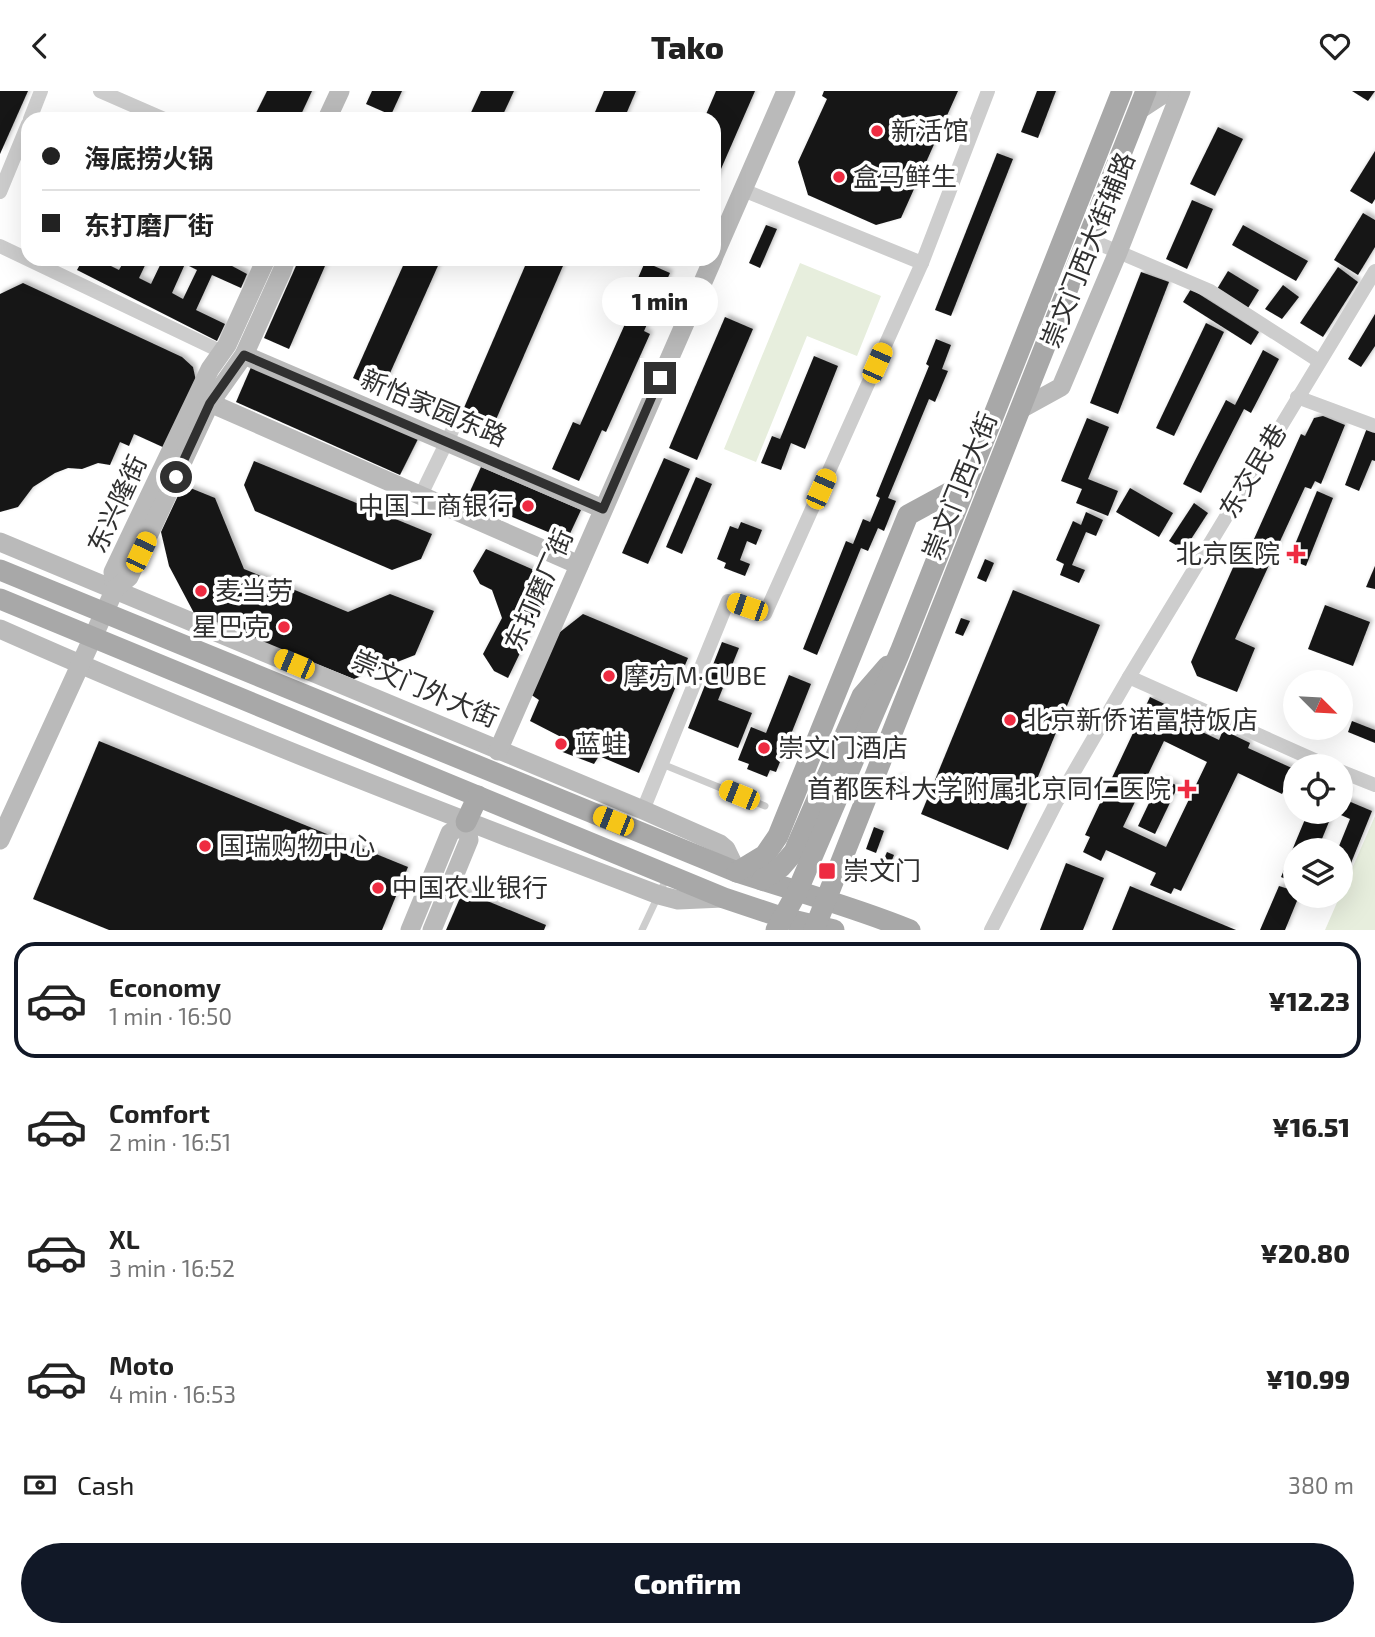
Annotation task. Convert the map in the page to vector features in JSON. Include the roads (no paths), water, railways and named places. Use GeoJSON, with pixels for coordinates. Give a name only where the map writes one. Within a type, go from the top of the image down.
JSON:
{"type":"FeatureCollection","features":[{"type":"Feature","properties":{"kind":"main road","name":"崇文门西大街"},"geometry":{"type":"LineString","coordinates":[[780,924],[797,893],[900,652],[1122,91]]}},
{"type":"Feature","properties":{"kind":"main road","name":"崇文门西大街"},"geometry":{"type":"LineString","coordinates":[[820,929],[826,901],[1142,101]]}},
{"type":"Feature","properties":{"kind":"main road"},"geometry":{"type":"LineString","coordinates":[[737,871],[765,855],[778,836],[908,515],[967,483]]}},
{"type":"Feature","properties":{"kind":"main road","name":"崇文门外大街"},"geometry":{"type":"LineString","coordinates":[[0,570],[737,871],[797,893],[870,913],[910,930]]}},
{"type":"Feature","properties":{"kind":"main road"},"geometry":{"type":"LineString","coordinates":[[0,599],[668,874],[780,924],[820,929]]}},
{"type":"Feature","properties":{"kind":"main road"},"geometry":{"type":"LineString","coordinates":[[762,880],[781,867],[794,852],[862,696],[900,652]]}},
{"type":"Feature","properties":{"kind":"main road"},"geometry":{"type":"LineString","coordinates":[[489,770],[498,751]]}},
{"type":"Feature","properties":{"kind":"main road"},"geometry":{"type":"LineString","coordinates":[[466,822],[478,796]]}},
{"type":"Feature","properties":{"kind":"street"},"geometry":{"type":"LineString","coordinates":[[33,112],[41,91]]}},
{"type":"Feature","properties":{"kind":"street"},"geometry":{"type":"LineString","coordinates":[[100,91],[148,112]]}},
{"type":"Feature","properties":{"kind":"street"},"geometry":{"type":"LineString","coordinates":[[330,112],[340,91]]}},
{"type":"Feature","properties":{"kind":"street","name":"东打磨厂街"},"geometry":{"type":"LineString","coordinates":[[721,239],[786,91]]}},
{"type":"Feature","properties":{"kind":"street"},"geometry":{"type":"LineString","coordinates":[[643,810],[728,601],[765,614],[922,263],[988,91]]}},
{"type":"Feature","properties":{"kind":"street"},"geometry":{"type":"LineString","coordinates":[[1142,101],[1168,91]]}},
{"type":"Feature","properties":{"kind":"street","name":"崇文门西大街辅路"},"geometry":{"type":"LineString","coordinates":[[1021,409],[1060,387],[1118,252],[1181,91]]}},
{"type":"Feature","properties":{"kind":"street"},"geometry":{"type":"LineString","coordinates":[[0,193],[21,141]]}},
{"type":"Feature","properties":{"kind":"street"},"geometry":{"type":"LineString","coordinates":[[743,190],[922,263]]}},
{"type":"Feature","properties":{"kind":"street"},"geometry":{"type":"LineString","coordinates":[[1088,239],[1210,291],[1319,361]]}},
{"type":"Feature","properties":{"kind":"street"},"geometry":{"type":"LineString","coordinates":[[0,246],[21,256]]}},
{"type":"Feature","properties":{"kind":"street"},"geometry":{"type":"LineString","coordinates":[[42,266],[222,352]]}},
{"type":"Feature","properties":{"kind":"street","name":"东兴隆街"},"geometry":{"type":"LineString","coordinates":[[115,589],[113,572],[263,266]]}},
{"type":"Feature","properties":{"kind":"street","name":"东兴隆街"},"geometry":{"type":"LineString","coordinates":[[115,589],[129,577],[210,403],[247,350],[283,266]]}},
{"type":"Feature","properties":{"kind":"street","name":"东打磨厂街"},"geometry":{"type":"LineString","coordinates":[[498,751],[709,266]]}},
{"type":"Feature","properties":{"kind":"street","name":"东交民巷"},"geometry":{"type":"LineString","coordinates":[[991,930],[1056,803],[1129,677],[1375,271]]}},
{"type":"Feature","properties":{"kind":"street","name":"新怡家园东路"},"geometry":{"type":"LineString","coordinates":[[247,350],[606,503]]}},
{"type":"Feature","properties":{"kind":"street"},"geometry":{"type":"LineString","coordinates":[[1297,397],[1375,426]]}},
{"type":"Feature","properties":{"kind":"street"},"geometry":{"type":"LineString","coordinates":[[210,403],[579,565]]}},
{"type":"Feature","properties":{"kind":"street"},"geometry":{"type":"LineString","coordinates":[[420,497],[450,436]]}},
{"type":"Feature","properties":{"kind":"street","name":"崇文门外大街"},"geometry":{"type":"LineString","coordinates":[[0,542],[720,844],[726,849],[737,871]]}},
{"type":"Feature","properties":{"kind":"street"},"geometry":{"type":"LineString","coordinates":[[0,840],[115,589]]}},
{"type":"Feature","properties":{"kind":"street"},"geometry":{"type":"LineString","coordinates":[[0,629],[466,822],[659,895],[678,900],[724,898]]}},
{"type":"Feature","properties":{"kind":"street"},"geometry":{"type":"LineString","coordinates":[[1129,677],[1301,754]]}},
{"type":"Feature","properties":{"kind":"street"},"geometry":{"type":"LineString","coordinates":[[1353,776],[1375,785]]}},
{"type":"Feature","properties":{"kind":"street"},"geometry":{"type":"LineString","coordinates":[[410,930],[450,833],[466,822]]}},
{"type":"Feature","properties":{"kind":"street"},"geometry":{"type":"LineString","coordinates":[[432,930],[469,840],[466,822]]}},
{"type":"Feature","properties":{"kind":"lane"},"geometry":{"type":"LineString","coordinates":[[662,764],[765,806]]}},
{"type":"Feature","properties":{"kind":"lane"},"geometry":{"type":"LineString","coordinates":[[642,930],[668,874]]}},
{"type":"Feature","properties":{"kind":"place","name":"新活馆"},"geometry":{"type":"Point","coordinates":[877,131]}},
{"type":"Feature","properties":{"kind":"place","name":"盒马鲜生"},"geometry":{"type":"Point","coordinates":[839,177]}},
{"type":"Feature","properties":{"kind":"place","name":"中国工商银行"},"geometry":{"type":"Point","coordinates":[528,506]}},
{"type":"Feature","properties":{"kind":"place","name":"北京医院"},"geometry":{"type":"Point","coordinates":[1296,554]}},
{"type":"Feature","properties":{"kind":"place","name":"麦当劳"},"geometry":{"type":"Point","coordinates":[201,591]}},
{"type":"Feature","properties":{"kind":"place","name":"星巴克"},"geometry":{"type":"Point","coordinates":[284,627]}},
{"type":"Feature","properties":{"kind":"place","name":"摩方M·CUBE"},"geometry":{"type":"Point","coordinates":[609,676]}},
{"type":"Feature","properties":{"kind":"place","name":"北京新侨诺富特饭店"},"geometry":{"type":"Point","coordinates":[1010,720]}},
{"type":"Feature","properties":{"kind":"place","name":"蓝蛙"},"geometry":{"type":"Point","coordinates":[561,744]}},
{"type":"Feature","properties":{"kind":"place","name":"崇文门酒店"},"geometry":{"type":"Point","coordinates":[764,748]}},
{"type":"Feature","properties":{"kind":"place","name":"首都医科大学附属北京同仁医院"},"geometry":{"type":"Point","coordinates":[1187,789]}},
{"type":"Feature","properties":{"kind":"place","name":"国瑞购物中心"},"geometry":{"type":"Point","coordinates":[205,846]}},
{"type":"Feature","properties":{"kind":"place","name":"崇文门"},"geometry":{"type":"Point","coordinates":[827,871]}},
{"type":"Feature","properties":{"kind":"place","name":"中国农业银行"},"geometry":{"type":"Point","coordinates":[378,888]}}]}
